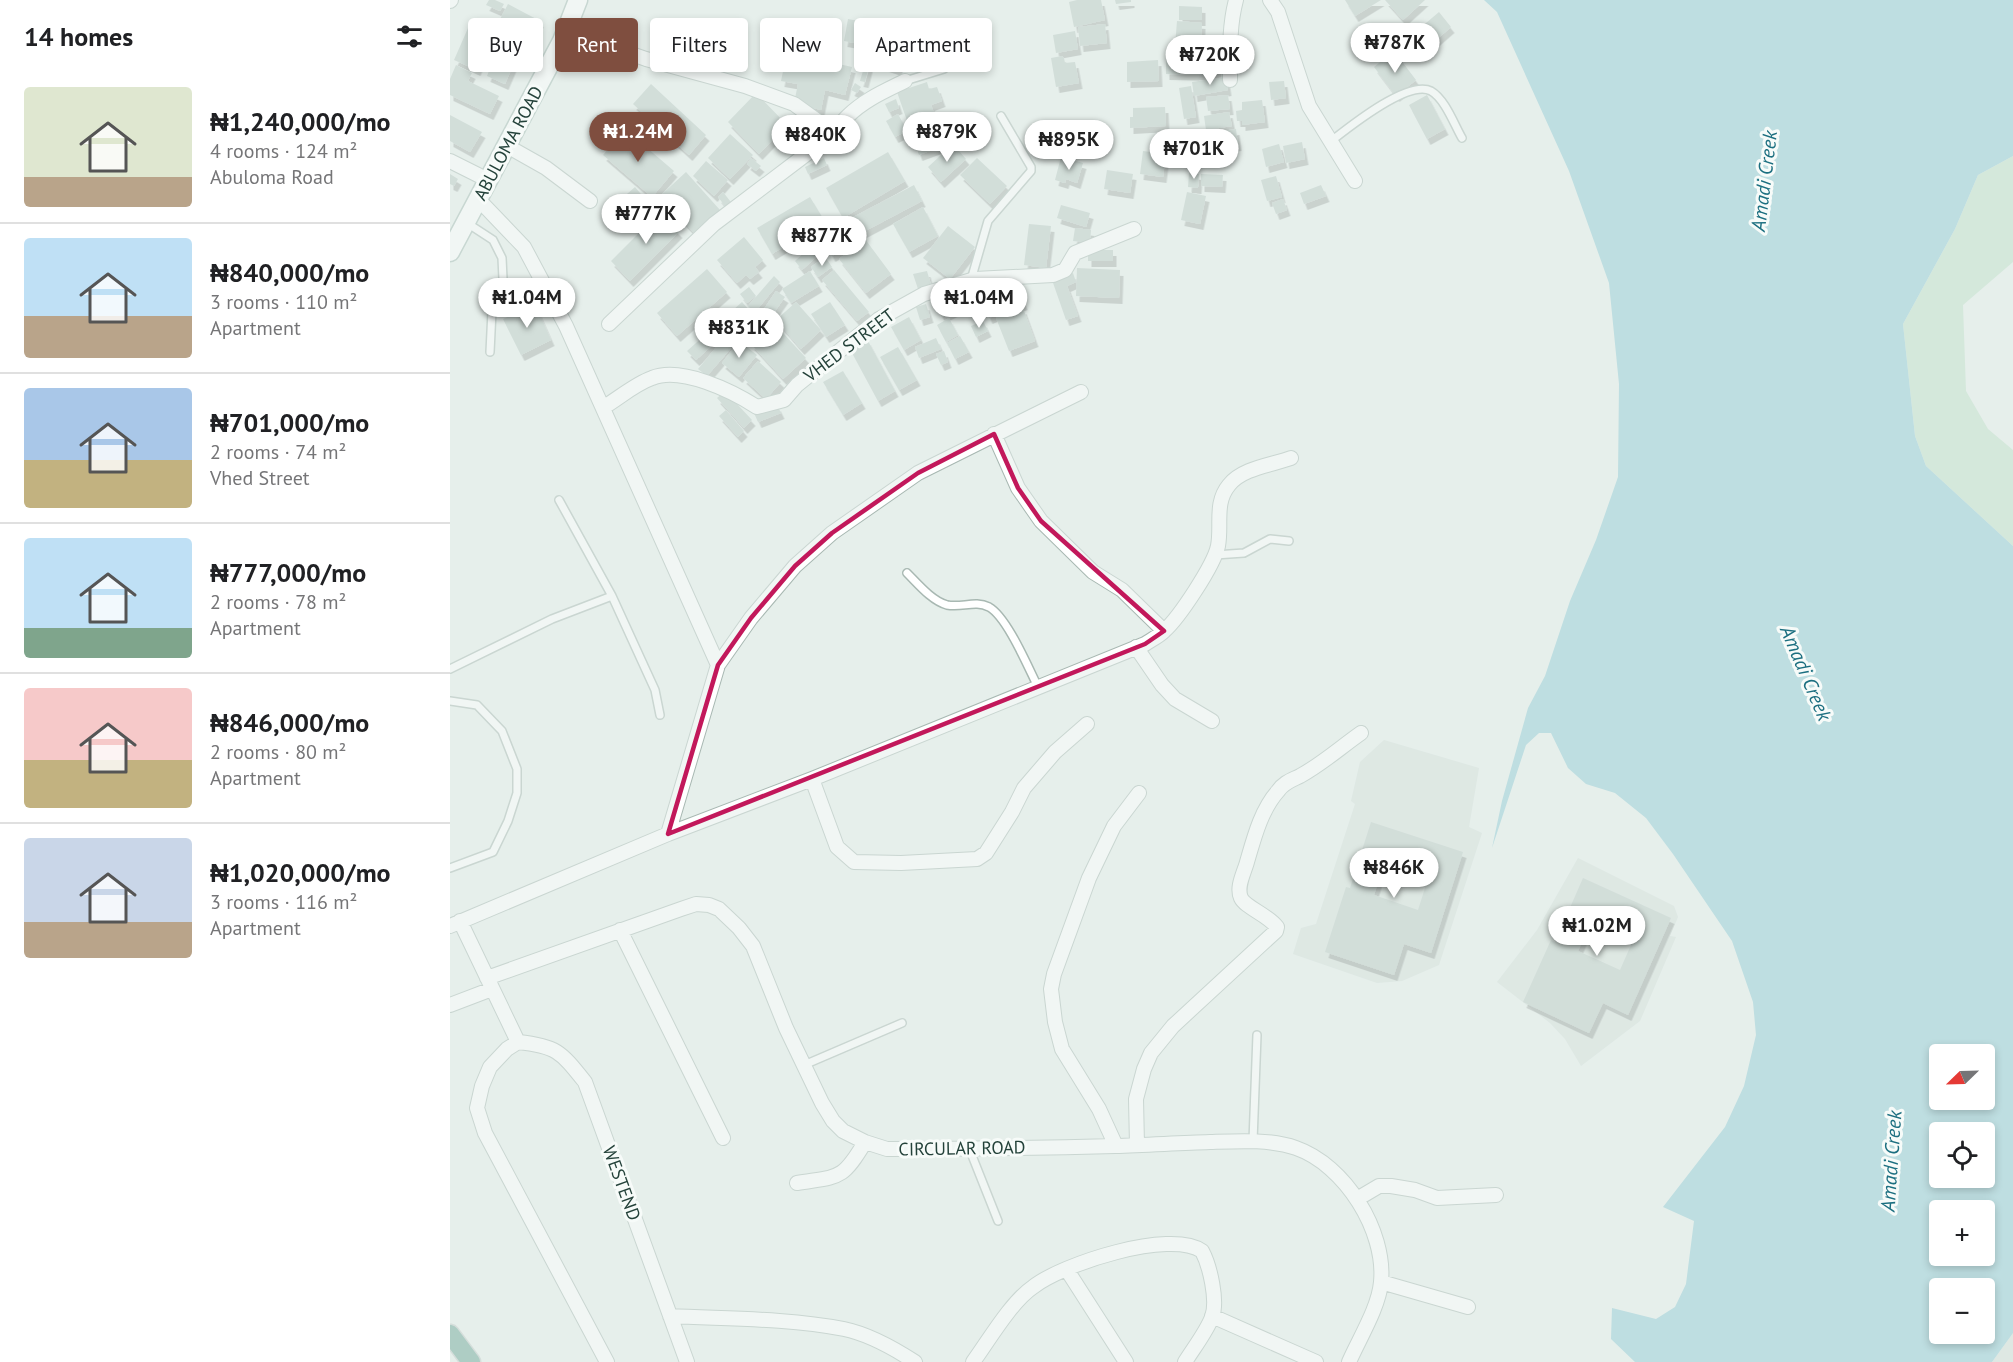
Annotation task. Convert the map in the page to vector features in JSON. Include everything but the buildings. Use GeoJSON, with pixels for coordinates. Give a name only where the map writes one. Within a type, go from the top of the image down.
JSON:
{"type":"FeatureCollection","features":[{"type":"Feature","properties":{"kind":"main road"},"geometry":{"type":"LineString","coordinates":[[450,1334],[471,1362]]}},
{"type":"Feature","properties":{"kind":"street","name":"ABULOMA ROAD"},"geometry":{"type":"LineString","coordinates":[[572,18],[579,0]]}},
{"type":"Feature","properties":{"kind":"street"},"geometry":{"type":"LineString","coordinates":[[1230,80],[1232,21],[1236,0]]}},
{"type":"Feature","properties":{"kind":"street"},"geometry":{"type":"LineString","coordinates":[[1270,0],[1278,12],[1309,106],[1354,181]]}},
{"type":"Feature","properties":{"kind":"street","name":"ABULOMA ROAD"},"geometry":{"type":"LineString","coordinates":[[450,252],[555,53]]}},
{"type":"Feature","properties":{"kind":"street"},"geometry":{"type":"LineString","coordinates":[[638,56],[755,90],[794,104],[834,132]]}},
{"type":"Feature","properties":{"kind":"street"},"geometry":{"type":"LineString","coordinates":[[609,324],[714,224],[834,132],[866,101],[905,81]]}},
{"type":"Feature","properties":{"kind":"street"},"geometry":{"type":"LineString","coordinates":[[507,146],[569,183],[590,201]]}},
{"type":"Feature","properties":{"kind":"street"},"geometry":{"type":"LineString","coordinates":[[450,161],[488,180]]}},
{"type":"Feature","properties":{"kind":"street"},"geometry":{"type":"LineString","coordinates":[[478,199],[524,247],[567,326],[718,665]]}},
{"type":"Feature","properties":{"kind":"street","name":"VHED STREET"},"geometry":{"type":"LineString","coordinates":[[604,407],[650,378],[665,374],[694,379],[735,393],[757,407],[784,399],[796,385],[879,319],[924,294],[971,280],[1053,275],[1065,270],[1075,254],[1134,229]]}},
{"type":"Feature","properties":{"kind":"street"},"geometry":{"type":"LineString","coordinates":[[668,834],[718,665],[751,618],[795,566],[832,534],[918,473],[1082,392]]}},
{"type":"Feature","properties":{"kind":"street"},"geometry":{"type":"LineString","coordinates":[[994,434],[1018,488],[1041,521],[1093,572],[1122,590],[1164,631]]}},
{"type":"Feature","properties":{"kind":"street"},"geometry":{"type":"LineString","coordinates":[[607,1362],[484,1133],[477,1108],[482,1086],[490,1067],[507,1049],[518,1042],[490,983],[455,923],[668,834],[812,779],[1145,644],[1164,631],[1178,616],[1211,565],[1220,524],[1219,502],[1229,484],[1243,474],[1291,458]]}},
{"type":"Feature","properties":{"kind":"street"},"geometry":{"type":"LineString","coordinates":[[1136,647],[1162,685],[1175,699],[1212,721]]}},
{"type":"Feature","properties":{"kind":"street"},"geometry":{"type":"LineString","coordinates":[[812,779],[837,847],[854,862],[901,863],[977,859],[986,853],[1024,788],[1055,752],[1087,724]]}},
{"type":"Feature","properties":{"kind":"street"},"geometry":{"type":"LineString","coordinates":[[1137,1145],[1136,1099],[1143,1069],[1151,1053],[1173,1026],[1276,931],[1277,927],[1274,922],[1244,903],[1240,894],[1240,884],[1256,831],[1269,804],[1286,782],[1301,775],[1361,733]]}},
{"type":"Feature","properties":{"kind":"street"},"geometry":{"type":"LineString","coordinates":[[1116,1146],[1099,1109],[1062,1049],[1055,1022],[1051,989],[1054,974],[1089,878],[1114,826],[1139,794]]}},
{"type":"Feature","properties":{"kind":"street","name":"CIRCULAR ROAD"},"geometry":{"type":"LineString","coordinates":[[450,1005],[490,983],[620,930],[696,904],[709,905],[719,909],[739,928],[753,946],[786,1028],[833,1121],[843,1131],[865,1142],[887,1149],[1116,1146],[1253,1141],[1295,1148],[1313,1156],[1342,1179],[1357,1199],[1375,1236],[1380,1254],[1381,1282],[1377,1301],[1349,1362]]}},
{"type":"Feature","properties":{"kind":"street"},"geometry":{"type":"LineString","coordinates":[[620,930],[723,1138]]}},
{"type":"Feature","properties":{"kind":"street","name":"WESTEND"},"geometry":{"type":"LineString","coordinates":[[518,1042],[542,1044],[565,1056],[585,1082],[687,1362]]}},
{"type":"Feature","properties":{"kind":"street"},"geometry":{"type":"LineString","coordinates":[[797,1183],[835,1177],[845,1172],[865,1142]]}},
{"type":"Feature","properties":{"kind":"street"},"geometry":{"type":"LineString","coordinates":[[1357,1199],[1379,1186],[1415,1190],[1437,1198],[1496,1195]]}},
{"type":"Feature","properties":{"kind":"street"},"geometry":{"type":"LineString","coordinates":[[973,1362],[1034,1285],[1083,1262],[1119,1250],[1175,1244],[1194,1247],[1202,1251],[1212,1283],[1212,1316],[1185,1362]]}},
{"type":"Feature","properties":{"kind":"street"},"geometry":{"type":"LineString","coordinates":[[1067,1270],[1126,1362]]}},
{"type":"Feature","properties":{"kind":"street"},"geometry":{"type":"LineString","coordinates":[[1381,1282],[1468,1307]]}},
{"type":"Feature","properties":{"kind":"street"},"geometry":{"type":"LineString","coordinates":[[670,1316],[779,1321],[846,1330],[876,1341],[915,1362]]}},
{"type":"Feature","properties":{"kind":"street"},"geometry":{"type":"LineString","coordinates":[[1212,1316],[1316,1362]]}},
{"type":"Feature","properties":{"kind":"lane"},"geometry":{"type":"LineString","coordinates":[[905,81],[934,72]]}},
{"type":"Feature","properties":{"kind":"lane"},"geometry":{"type":"LineString","coordinates":[[1330,142],[1385,104],[1423,88],[1433,92],[1441,102],[1462,138]]}},
{"type":"Feature","properties":{"kind":"lane"},"geometry":{"type":"LineString","coordinates":[[971,280],[988,221],[1031,171],[1031,167],[1001,116]]}},
{"type":"Feature","properties":{"kind":"lane"},"geometry":{"type":"LineString","coordinates":[[466,222],[493,240],[502,258],[503,279],[492,311],[490,352]]}},
{"type":"Feature","properties":{"kind":"lane"},"geometry":{"type":"LineString","coordinates":[[559,500],[612,596],[655,690],[660,715]]}},
{"type":"Feature","properties":{"kind":"lane"},"geometry":{"type":"LineString","coordinates":[[1215,555],[1244,553],[1270,539],[1289,541]]}},
{"type":"Feature","properties":{"kind":"lane"},"geometry":{"type":"LineString","coordinates":[[907,573],[936,600],[946,605],[976,603],[990,608],[1001,618],[1038,687]]}},
{"type":"Feature","properties":{"kind":"lane"},"geometry":{"type":"LineString","coordinates":[[450,669],[552,619],[612,596]]}},
{"type":"Feature","properties":{"kind":"lane"},"geometry":{"type":"LineString","coordinates":[[450,701],[477,705],[502,731],[517,769],[517,793],[508,821],[493,852],[450,868]]}},
{"type":"Feature","properties":{"kind":"lane"},"geometry":{"type":"LineString","coordinates":[[804,1065],[902,1023]]}},
{"type":"Feature","properties":{"kind":"lane"},"geometry":{"type":"LineString","coordinates":[[1253,1141],[1257,1035]]}},
{"type":"Feature","properties":{"kind":"lane"},"geometry":{"type":"LineString","coordinates":[[969,1148],[998,1221]]}},
{"type":"Feature","properties":{"kind":"highlighted area"},"geometry":{"type":"Polygon","coordinates":[[[994,434],[1018,488],[1041,521],[1164,631],[1145,644],[668,834],[718,665],[751,618],[795,566],[832,533],[918,473],[994,434]]]}},
{"type":"Feature","properties":{"kind":"shaded area"},"geometry":{"type":"Polygon","coordinates":[[[1384,740],[1479,768],[1469,827],[1482,833],[1439,965],[1402,981],[1377,983],[1293,954],[1301,928],[1316,924],[1355,804],[1351,801],[1360,762],[1384,740]]]}},
{"type":"Feature","properties":{"kind":"shaded area"},"geometry":{"type":"Polygon","coordinates":[[[1578,858],[1674,906],[1678,917],[1670,936],[1676,937],[1640,1021],[1581,1066],[1565,1039],[1550,1023],[1497,982],[1537,930],[1578,858]]]}},
{"type":"Feature","properties":{"kind":"shaded area"},"geometry":{"type":"Polygon","coordinates":[[[2013,1333],[2013,1362],[1992,1362],[2013,1333]]]}},
{"type":"Feature","properties":{"kind":"green space"},"geometry":{"type":"Polygon","coordinates":[[[2013,156],[2013,262],[1963,305],[1966,391],[1988,429],[2013,450],[2013,546],[1926,466],[1915,436],[1903,324],[1955,229],[1978,175],[2013,156]]]}},
{"type":"Feature","properties":{"kind":"water","name":"Amadi Creek"},"geometry":{"type":"Polygon","coordinates":[[[1484,0],[2013,0],[2013,156],[1978,175],[1955,229],[1903,324],[1915,436],[1926,466],[2013,546],[2013,1333],[1992,1362],[1635,1362],[1611,1339],[1612,1308],[1656,1319],[1675,1307],[1686,1284],[1694,1221],[1663,1207],[1725,1127],[1744,1086],[1756,1035],[1753,1002],[1732,941],[1673,854],[1646,818],[1615,793],[1586,784],[1568,768],[1551,733],[1539,733],[1526,745],[1492,848],[1502,801],[1528,708],[1545,676],[1570,601],[1596,540],[1618,477],[1619,384],[1609,283],[1569,171],[1497,12],[1484,0]]]}}]}
